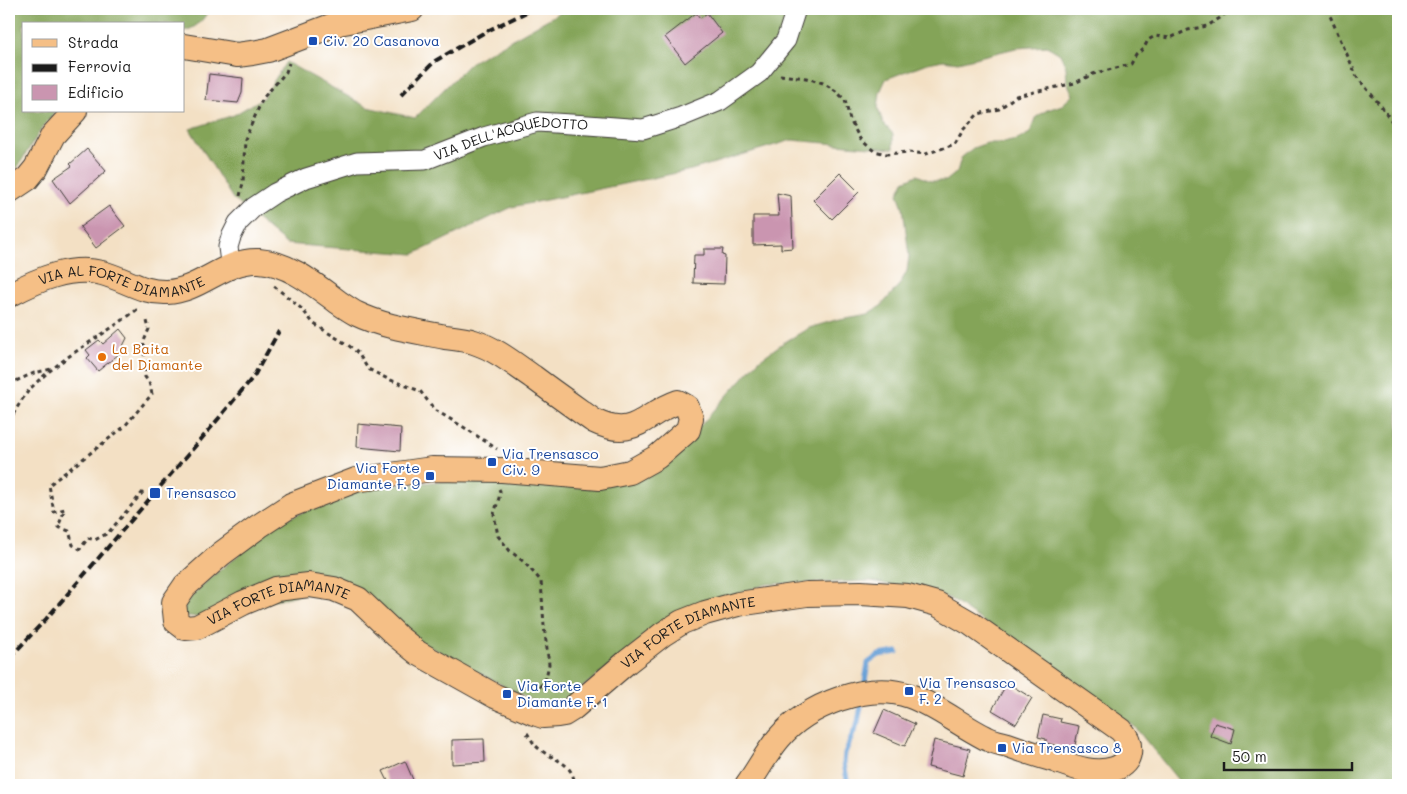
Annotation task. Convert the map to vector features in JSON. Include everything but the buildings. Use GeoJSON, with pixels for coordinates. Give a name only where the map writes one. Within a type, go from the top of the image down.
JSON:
{"type":"FeatureCollection","features":[{"type":"Feature","properties":{"kind":"main road"},"geometry":{"type":"LineString","coordinates":[[185,46],[236,55],[268,50],[339,23],[412,9]]}},
{"type":"Feature","properties":{"kind":"main road"},"geometry":{"type":"LineString","coordinates":[[9,191],[27,179],[36,168],[53,135],[73,112]]}},
{"type":"Feature","properties":{"kind":"main road","name":"VIA FORTE DIAMANTE"},"geometry":{"type":"LineString","coordinates":[[234,266],[246,262],[259,261],[279,265],[304,277],[356,314],[395,327],[474,342],[504,356],[594,421],[607,427],[625,428],[640,423],[667,406],[678,402],[687,408],[691,418],[688,430],[656,457],[630,472],[600,478],[494,470],[432,470],[356,480],[291,505],[221,554],[185,586],[174,602],[176,621],[185,628],[197,627],[276,589],[309,584],[334,589],[358,599],[418,653],[495,696],[534,714],[550,716],[564,714],[572,709],[663,634],[682,622],[706,613],[738,604],[808,594],[861,593],[908,596],[938,604],[970,623],[1121,730],[1129,743],[1129,755],[1120,766],[1100,772],[1082,769],[987,739],[923,701],[907,695],[877,691],[838,699],[805,716],[779,738],[747,785]]}},
{"type":"Feature","properties":{"kind":"main road","name":"VIA AL FORTE DIAMANTE"},"geometry":{"type":"LineString","coordinates":[[9,295],[42,279],[84,271],[102,273],[147,291],[167,292],[187,288],[234,266]]}},
{"type":"Feature","properties":{"kind":"street","name":"VIA DELL'ACQUEDOTTO"},"geometry":{"type":"LineString","coordinates":[[234,266],[228,247],[238,223],[254,207],[275,193],[306,178],[357,162],[425,160],[484,137],[536,122],[643,129],[682,117],[720,101],[759,73],[786,40],[796,9]]}},
{"type":"Feature","properties":{"kind":"path"},"geometry":{"type":"LineString","coordinates":[[759,73],[806,78],[823,83],[836,91],[845,100],[850,120],[860,139],[874,151],[887,154],[909,152],[926,154],[955,144],[963,130],[978,114],[999,109],[1016,96],[1075,83],[1093,74],[1131,64],[1148,40],[1155,36],[1170,38],[1188,30],[1207,26],[1230,9]]}},
{"type":"Feature","properties":{"kind":"path"},"geometry":{"type":"LineString","coordinates":[[1327,9],[1357,77],[1398,130]]}},
{"type":"Feature","properties":{"kind":"path"},"geometry":{"type":"LineString","coordinates":[[238,200],[243,183],[245,139],[263,98],[286,72],[297,39]]}},
{"type":"Feature","properties":{"kind":"path"},"geometry":{"type":"LineString","coordinates":[[268,281],[302,309],[314,324],[358,353],[368,369],[420,391],[435,410],[465,428],[501,454],[494,470],[485,481],[500,491],[494,514],[498,536],[541,581],[544,634],[549,664],[546,678],[539,688],[521,684]]}},
{"type":"Feature","properties":{"kind":"path"},"geometry":{"type":"LineString","coordinates":[[9,421],[32,387],[53,369],[141,307],[147,291]]}},
{"type":"Feature","properties":{"kind":"path"},"geometry":{"type":"LineString","coordinates":[[142,492],[108,533],[95,540],[88,538],[80,549],[73,545],[69,532],[58,527],[65,508],[54,512],[49,486],[124,427],[152,394],[149,382],[145,377],[144,341],[149,328],[147,321]]}},
{"type":"Feature","properties":{"kind":"path"},"geometry":{"type":"LineString","coordinates":[[9,384],[34,373],[53,369]]}},
{"type":"Feature","properties":{"kind":"path"},"geometry":{"type":"LineString","coordinates":[[526,730],[537,747],[561,761],[574,775],[575,785]]}},
{"type":"Feature","properties":{"kind":"green space"},"geometry":{"type":"Polygon","coordinates":[[[9,9],[205,9],[207,13],[202,20],[197,25],[185,31],[185,22],[22,22],[22,112],[55,112],[42,128],[9,179],[9,9]]]}},
{"type":"Feature","properties":{"kind":"green space"},"geometry":{"type":"Polygon","coordinates":[[[566,9],[1398,9],[1398,785],[1182,785],[1134,726],[949,598],[872,581],[767,584],[675,614],[565,701],[544,707],[400,631],[349,584],[196,617],[182,615],[186,602],[208,580],[277,523],[360,489],[484,477],[599,488],[701,425],[759,360],[783,343],[809,328],[839,319],[868,314],[881,306],[900,284],[907,271],[909,256],[903,207],[898,194],[904,181],[917,175],[931,181],[946,181],[957,172],[961,158],[973,148],[987,143],[1017,140],[1030,133],[1035,118],[1047,110],[1062,105],[1073,95],[1067,82],[1066,67],[1060,54],[1047,46],[1016,48],[958,62],[943,60],[928,63],[886,79],[880,92],[878,108],[883,123],[893,134],[893,149],[792,140],[691,170],[512,207],[414,254],[286,244],[233,199],[190,129],[234,115],[263,98],[286,62],[367,107],[415,118],[470,63],[566,9]]]}},
{"type":"Feature","properties":{"kind":"waterway"},"geometry":{"type":"LineString","coordinates":[[864,688],[868,663],[879,655],[897,652]]}},
{"type":"Feature","properties":{"kind":"waterway"},"geometry":{"type":"LineString","coordinates":[[848,785],[844,763],[845,753],[858,722],[862,701]]}},
{"type":"Feature","properties":{"kind":"railway"},"geometry":{"type":"LineString","coordinates":[[401,95],[435,61],[487,31],[533,9]]}},
{"type":"Feature","properties":{"kind":"railway"},"geometry":{"type":"LineString","coordinates":[[9,657],[46,619],[254,376],[279,331]]}},
{"type":"Feature","properties":{"kind":"place","name":"Civ. 20 Casanova"},"geometry":{"type":"Point","coordinates":[313,41]}},
{"type":"Feature","properties":{"kind":"place","name":"La Baita del Diamante"},"geometry":{"type":"Point","coordinates":[102,357]}},
{"type":"Feature","properties":{"kind":"place","name":"Via Trensasco Civ. 9"},"geometry":{"type":"Point","coordinates":[492,462]}},
{"type":"Feature","properties":{"kind":"place","name":"Via Forte Diamante F. 9"},"geometry":{"type":"Point","coordinates":[430,476]}},
{"type":"Feature","properties":{"kind":"place","name":"Trensasco"},"geometry":{"type":"Point","coordinates":[155,493]}},
{"type":"Feature","properties":{"kind":"place","name":"Via Trensasco F. 2"},"geometry":{"type":"Point","coordinates":[909,691]}},
{"type":"Feature","properties":{"kind":"place","name":"Via Forte Diamante F. 1"},"geometry":{"type":"Point","coordinates":[507,694]}},
{"type":"Feature","properties":{"kind":"place","name":"Via Trensasco 8"},"geometry":{"type":"Point","coordinates":[1002,748]}}]}
